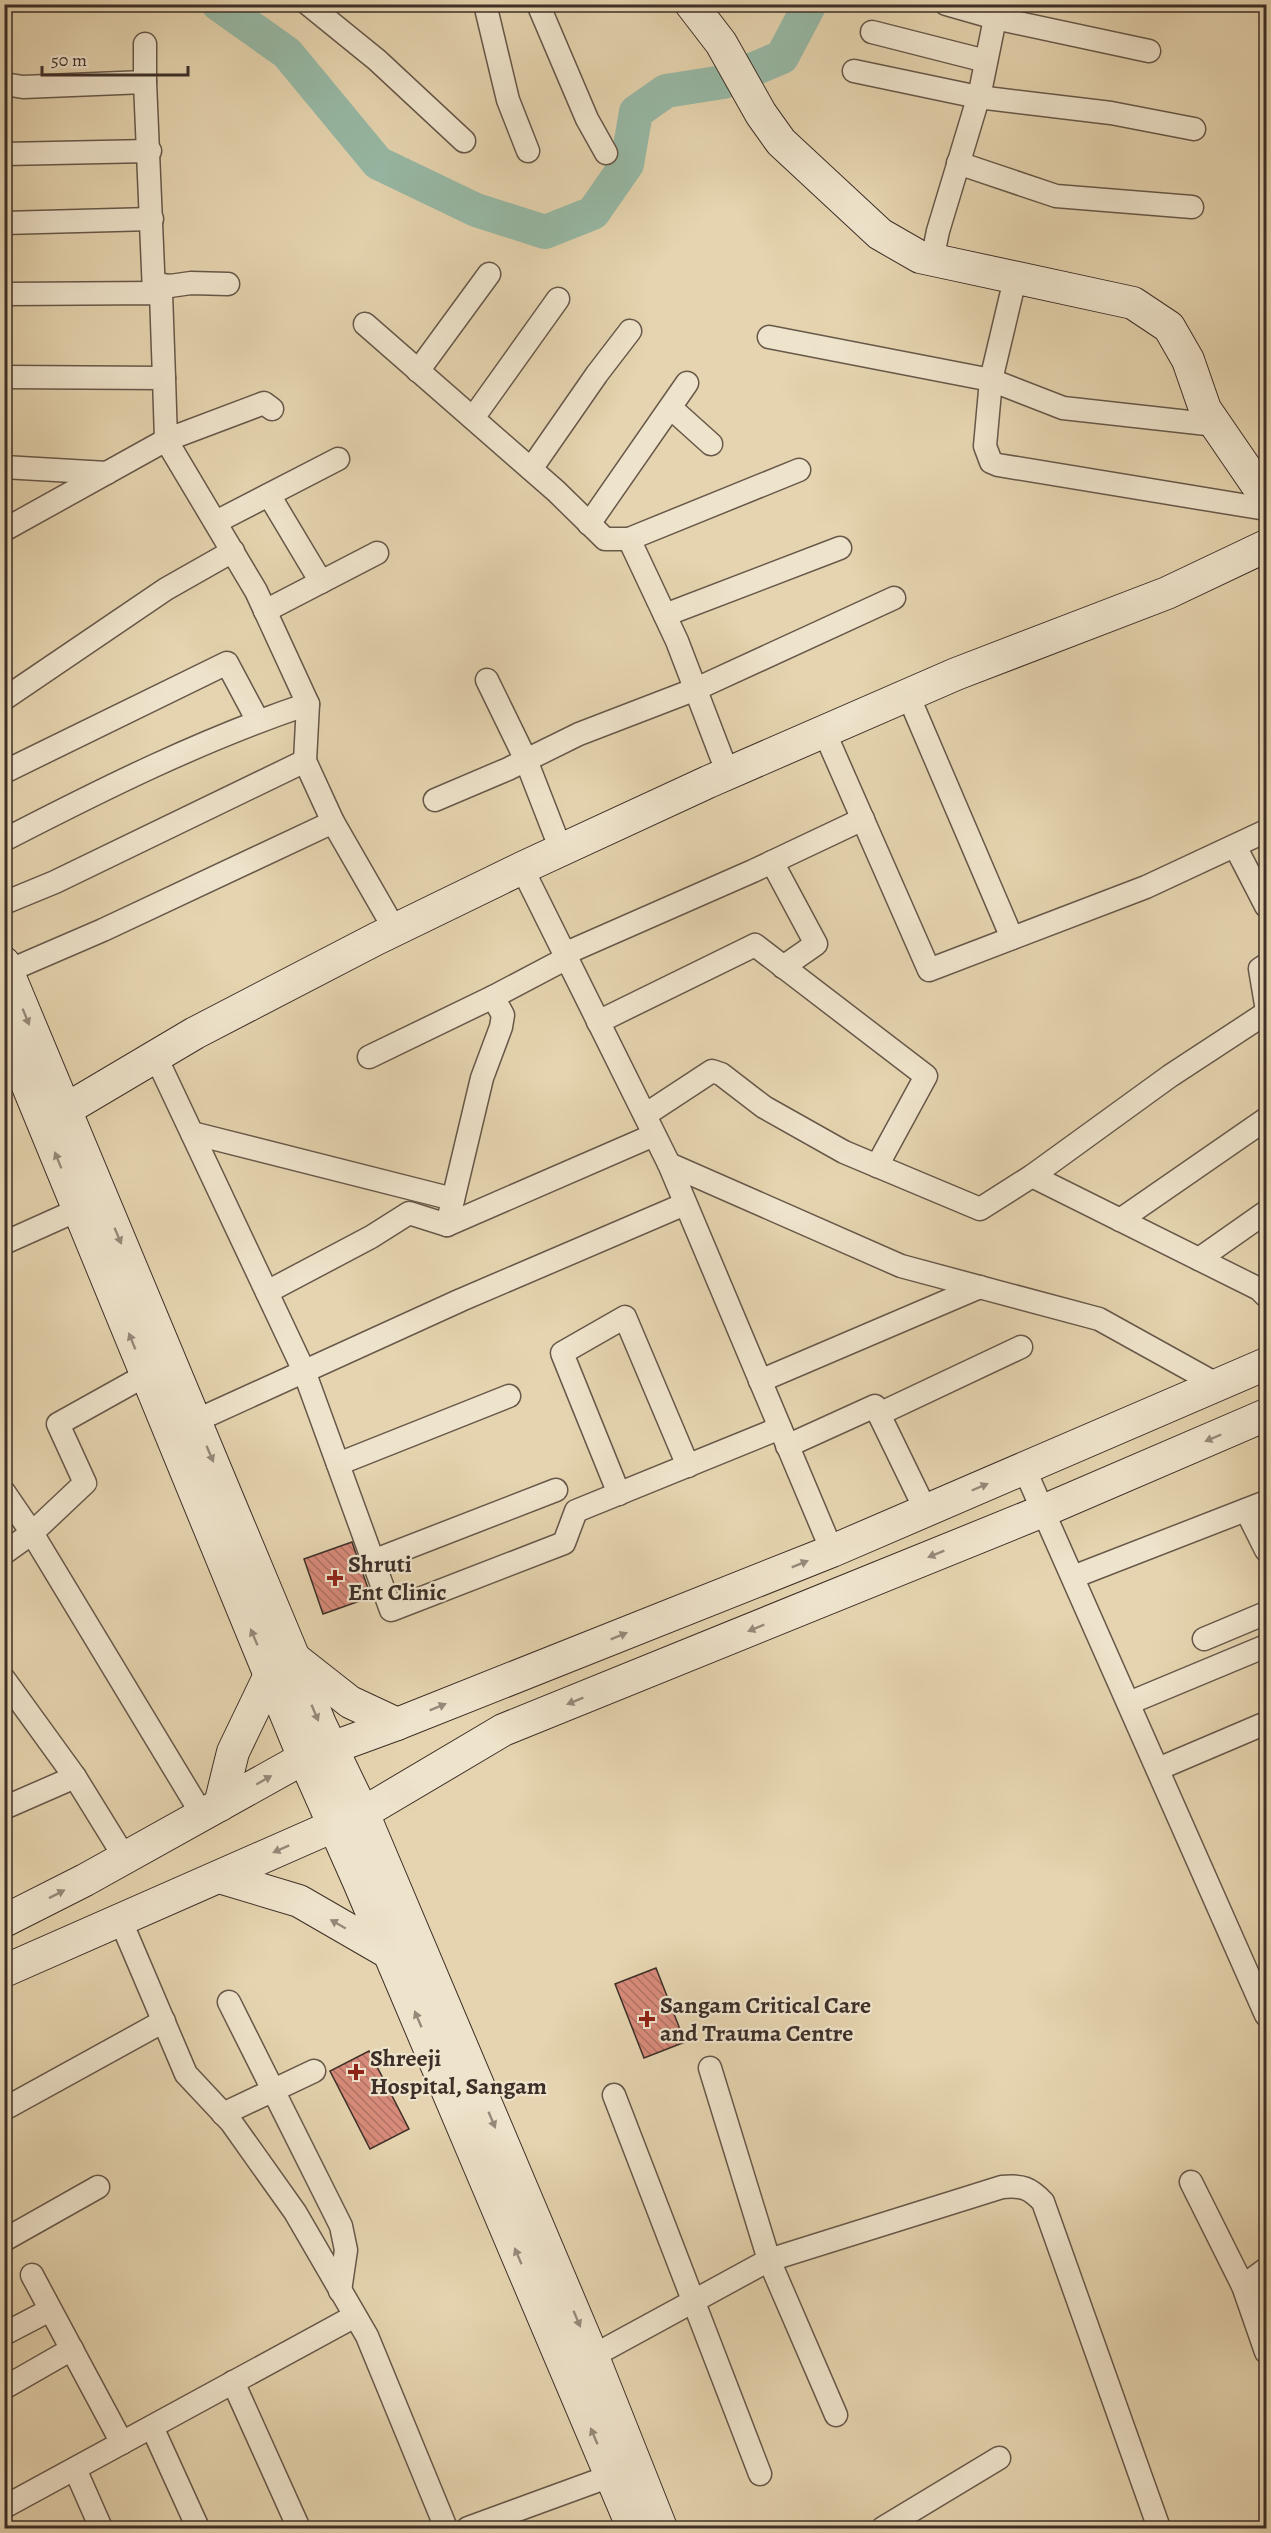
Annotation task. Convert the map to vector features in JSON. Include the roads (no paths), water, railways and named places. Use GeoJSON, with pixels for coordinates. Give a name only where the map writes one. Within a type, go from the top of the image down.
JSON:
{"type":"FeatureCollection","features":[{"type":"Feature","properties":{"kind":"street"},"geometry":{"type":"LineString","coordinates":[[308,4],[377,60],[464,141]]}},
{"type":"Feature","properties":{"kind":"street"},"geometry":{"type":"LineString","coordinates":[[485,4],[508,100],[528,151]]}},
{"type":"Feature","properties":{"kind":"street"},"geometry":{"type":"LineString","coordinates":[[538,4],[587,119],[606,153]]}},
{"type":"Feature","properties":{"kind":"street"},"geometry":{"type":"LineString","coordinates":[[691,4],[721,43],[761,114],[781,142],[880,234],[920,257],[1133,303],[1169,327],[1188,360],[1205,409],[1266,498]]}},
{"type":"Feature","properties":{"kind":"street"},"geometry":{"type":"LineString","coordinates":[[946,4],[997,11],[1149,51]]}},
{"type":"Feature","properties":{"kind":"street"},"geometry":{"type":"LineString","coordinates":[[932,260],[938,231],[978,98],[997,11]]}},
{"type":"Feature","properties":{"kind":"street"},"geometry":{"type":"LineString","coordinates":[[872,32],[986,62]]}},
{"type":"Feature","properties":{"kind":"street"},"geometry":{"type":"LineString","coordinates":[[145,44],[154,289]]}},
{"type":"Feature","properties":{"kind":"street"},"geometry":{"type":"LineString","coordinates":[[854,71],[978,98],[1111,113],[1194,129]]}},
{"type":"Feature","properties":{"kind":"street"},"geometry":{"type":"LineString","coordinates":[[4,84],[23,87],[145,82]]}},
{"type":"Feature","properties":{"kind":"street"},"geometry":{"type":"LineString","coordinates":[[4,154],[150,151]]}},
{"type":"Feature","properties":{"kind":"street"},"geometry":{"type":"LineString","coordinates":[[958,164],[1056,196],[1192,207]]}},
{"type":"Feature","properties":{"kind":"street"},"geometry":{"type":"LineString","coordinates":[[4,223],[152,219]]}},
{"type":"Feature","properties":{"kind":"street"},"geometry":{"type":"LineString","coordinates":[[418,371],[489,274]]}},
{"type":"Feature","properties":{"kind":"street"},"geometry":{"type":"LineString","coordinates":[[1015,279],[991,380],[985,446],[991,462],[1266,509]]}},
{"type":"Feature","properties":{"kind":"street"},"geometry":{"type":"LineString","coordinates":[[4,294],[154,289],[191,283],[228,284]]}},
{"type":"Feature","properties":{"kind":"street"},"geometry":{"type":"LineString","coordinates":[[154,289],[161,293],[166,440],[233,551],[265,611],[308,704],[305,761],[333,822],[395,930]]}},
{"type":"Feature","properties":{"kind":"street"},"geometry":{"type":"LineString","coordinates":[[473,418],[558,299]]}},
{"type":"Feature","properties":{"kind":"street"},"geometry":{"type":"LineString","coordinates":[[365,324],[531,469],[605,539],[629,540],[800,470]]}},
{"type":"Feature","properties":{"kind":"street"},"geometry":{"type":"LineString","coordinates":[[531,469],[597,374],[630,332]]}},
{"type":"Feature","properties":{"kind":"street"},"geometry":{"type":"LineString","coordinates":[[769,338],[991,380],[1063,408],[1216,425]]}},
{"type":"Feature","properties":{"kind":"street"},"geometry":{"type":"LineString","coordinates":[[4,377],[164,378]]}},
{"type":"Feature","properties":{"kind":"street"},"geometry":{"type":"LineString","coordinates":[[589,524],[687,383]]}},
{"type":"Feature","properties":{"kind":"street"},"geometry":{"type":"LineString","coordinates":[[4,530],[166,440],[264,403],[272,410]]}},
{"type":"Feature","properties":{"kind":"street"},"geometry":{"type":"LineString","coordinates":[[671,408],[711,444]]}},
{"type":"Feature","properties":{"kind":"street"},"geometry":{"type":"LineString","coordinates":[[216,522],[338,459]]}},
{"type":"Feature","properties":{"kind":"street"},"geometry":{"type":"LineString","coordinates":[[4,467],[107,473]]}},
{"type":"Feature","properties":{"kind":"street"},"geometry":{"type":"LineString","coordinates":[[269,495],[321,582]]}},
{"type":"Feature","properties":{"kind":"street"},"geometry":{"type":"LineString","coordinates":[[629,540],[665,615],[728,774]]}},
{"type":"Feature","properties":{"kind":"street"},"geometry":{"type":"LineString","coordinates":[[665,615],[840,548]]}},
{"type":"Feature","properties":{"kind":"street"},"geometry":{"type":"LineString","coordinates":[[4,699],[166,589],[233,551]]}},
{"type":"Feature","properties":{"kind":"street"},"geometry":{"type":"LineString","coordinates":[[265,611],[377,553]]}},
{"type":"Feature","properties":{"kind":"street"},"geometry":{"type":"LineString","coordinates":[[65,1110],[155,1055],[395,930],[522,868],[824,731],[956,674],[1263,555]]}},
{"type":"Feature","properties":{"kind":"street"},"geometry":{"type":"LineString","coordinates":[[435,800],[579,734],[696,689],[894,598]]}},
{"type":"Feature","properties":{"kind":"street"},"geometry":{"type":"LineString","coordinates":[[4,772],[227,663],[258,721]]}},
{"type":"Feature","properties":{"kind":"street"},"geometry":{"type":"LineString","coordinates":[[487,680],[526,760],[561,850]]}},
{"type":"Feature","properties":{"kind":"street"},"geometry":{"type":"LineString","coordinates":[[908,695],[1012,938]]}},
{"type":"Feature","properties":{"kind":"street"},"geometry":{"type":"LineString","coordinates":[[4,840],[88,797],[258,721],[308,704]]}},
{"type":"Feature","properties":{"kind":"street"},"geometry":{"type":"LineString","coordinates":[[824,731],[929,970],[1146,887],[1266,831]]}},
{"type":"Feature","properties":{"kind":"street"},"geometry":{"type":"LineString","coordinates":[[4,903],[55,882],[305,761]]}},
{"type":"Feature","properties":{"kind":"street"},"geometry":{"type":"LineString","coordinates":[[369,1057],[493,997],[566,956],[863,819]]}},
{"type":"Feature","properties":{"kind":"street"},"geometry":{"type":"LineString","coordinates":[[182,1426],[146,1375],[90,1204],[65,1110],[6,967],[103,930],[333,822]]}},
{"type":"Feature","properties":{"kind":"street"},"geometry":{"type":"LineString","coordinates":[[1235,846],[1266,906]]}},
{"type":"Feature","properties":{"kind":"street"},"geometry":{"type":"LineString","coordinates":[[772,862],[816,944],[783,967]]}},
{"type":"Feature","properties":{"kind":"street"},"geometry":{"type":"LineString","coordinates":[[522,868],[669,1164],[832,1551]]}},
{"type":"Feature","properties":{"kind":"street"},"geometry":{"type":"LineString","coordinates":[[598,1022],[755,945],[926,1076],[877,1166]]}},
{"type":"Feature","properties":{"kind":"street"},"geometry":{"type":"LineString","coordinates":[[1266,965],[1260,969],[1266,1005]]}},
{"type":"Feature","properties":{"kind":"street"},"geometry":{"type":"LineString","coordinates":[[447,1225],[482,1078],[501,1027],[503,1015],[493,997]]}},
{"type":"Feature","properties":{"kind":"street"},"geometry":{"type":"LineString","coordinates":[[267,1292],[371,1237],[409,1213],[447,1225],[649,1125],[712,1071],[721,1074],[764,1107],[844,1152],[980,1209],[1032,1176],[1170,1076],[1266,1013]]}},
{"type":"Feature","properties":{"kind":"street"},"geometry":{"type":"LineString","coordinates":[[4,1028],[90,1204],[318,1752],[349,1819],[624,2471],[661,2529]]}},
{"type":"Feature","properties":{"kind":"street"},"geometry":{"type":"LineString","coordinates":[[155,1055],[304,1371],[391,1610],[564,1543],[576,1511],[688,1466],[875,1406],[926,1511]]}},
{"type":"Feature","properties":{"kind":"street"},"geometry":{"type":"LineString","coordinates":[[1120,1220],[1266,1119]]}},
{"type":"Feature","properties":{"kind":"street"},"geometry":{"type":"LineString","coordinates":[[192,1133],[453,1199]]}},
{"type":"Feature","properties":{"kind":"street"},"geometry":{"type":"LineString","coordinates":[[669,1164],[901,1266],[1099,1319],[1218,1385]]}},
{"type":"Feature","properties":{"kind":"street"},"geometry":{"type":"LineString","coordinates":[[1032,1176],[1259,1289],[1266,1296]]}},
{"type":"Feature","properties":{"kind":"street"},"geometry":{"type":"LineString","coordinates":[[4,1243],[90,1204]]}},
{"type":"Feature","properties":{"kind":"street"},"geometry":{"type":"LineString","coordinates":[[182,1426],[461,1300],[685,1204]]}},
{"type":"Feature","properties":{"kind":"street"},"geometry":{"type":"LineString","coordinates":[[1199,1259],[1266,1212]]}},
{"type":"Feature","properties":{"kind":"street"},"geometry":{"type":"LineString","coordinates":[[760,1381],[980,1287]]}},
{"type":"Feature","properties":{"kind":"street"},"geometry":{"type":"LineString","coordinates":[[619,1494],[562,1353],[625,1317],[688,1466]]}},
{"type":"Feature","properties":{"kind":"street"},"geometry":{"type":"LineString","coordinates":[[879,1414],[1021,1347]]}},
{"type":"Feature","properties":{"kind":"street"},"geometry":{"type":"LineString","coordinates":[[4,1920],[125,1858],[318,1752],[397,1724],[832,1551],[1266,1364]]}},
{"type":"Feature","properties":{"kind":"street"},"geometry":{"type":"LineString","coordinates":[[4,1553],[32,1533],[84,1483],[58,1424],[146,1375]]}},
{"type":"Feature","properties":{"kind":"street"},"geometry":{"type":"LineString","coordinates":[[338,1464],[509,1396]]}},
{"type":"Feature","properties":{"kind":"street"},"geometry":{"type":"LineString","coordinates":[[4,1971],[349,1819],[503,1730],[1043,1511],[1266,1415]]}},
{"type":"Feature","properties":{"kind":"street"},"geometry":{"type":"LineString","coordinates":[[1024,1468],[1266,2015]]}},
{"type":"Feature","properties":{"kind":"street"},"geometry":{"type":"LineString","coordinates":[[373,1561],[556,1490]]}},
{"type":"Feature","properties":{"kind":"street"},"geometry":{"type":"LineString","coordinates":[[4,1492],[212,1811]]}},
{"type":"Feature","properties":{"kind":"street"},"geometry":{"type":"LineString","coordinates":[[1072,1577],[1256,1506],[1266,1550]]}},
{"type":"Feature","properties":{"kind":"street"},"geometry":{"type":"LineString","coordinates":[[1204,1639],[1266,1613]]}},
{"type":"Feature","properties":{"kind":"street"},"geometry":{"type":"LineString","coordinates":[[1129,1703],[1266,1646]]}},
{"type":"Feature","properties":{"kind":"street"},"geometry":{"type":"LineString","coordinates":[[282,1666],[397,1724]]}},
{"type":"Feature","properties":{"kind":"street"},"geometry":{"type":"LineString","coordinates":[[212,1811],[233,1752],[282,1666]]}},
{"type":"Feature","properties":{"kind":"street"},"geometry":{"type":"LineString","coordinates":[[4,1679],[75,1777],[125,1858]]}},
{"type":"Feature","properties":{"kind":"street"},"geometry":{"type":"LineString","coordinates":[[1158,1769],[1266,1723]]}},
{"type":"Feature","properties":{"kind":"street"},"geometry":{"type":"LineString","coordinates":[[4,1808],[75,1777]]}},
{"type":"Feature","properties":{"kind":"street"},"geometry":{"type":"LineString","coordinates":[[349,1819],[389,1953],[580,2364]]}},
{"type":"Feature","properties":{"kind":"street"},"geometry":{"type":"LineString","coordinates":[[219,1876],[298,1901],[389,1953]]}},
{"type":"Feature","properties":{"kind":"street"},"geometry":{"type":"LineString","coordinates":[[120,1919],[186,2074],[224,2114],[295,2212],[367,2336],[446,2529]]}},
{"type":"Feature","properties":{"kind":"street"},"geometry":{"type":"LineString","coordinates":[[229,2002],[343,2232],[346,2250],[340,2290]]}},
{"type":"Feature","properties":{"kind":"street"},"geometry":{"type":"LineString","coordinates":[[4,2109],[164,2021]]}},
{"type":"Feature","properties":{"kind":"street"},"geometry":{"type":"LineString","coordinates":[[710,2068],[769,2260],[836,2415]]}},
{"type":"Feature","properties":{"kind":"street"},"geometry":{"type":"LineString","coordinates":[[224,2114],[314,2071]]}},
{"type":"Feature","properties":{"kind":"street"},"geometry":{"type":"LineString","coordinates":[[614,2095],[760,2474]]}},
{"type":"Feature","properties":{"kind":"street"},"geometry":{"type":"LineString","coordinates":[[1191,2182],[1243,2286],[1266,2352]]}},
{"type":"Feature","properties":{"kind":"street"},"geometry":{"type":"LineString","coordinates":[[580,2364],[769,2260],[1002,2187],[1019,2186],[1031,2189],[1044,2202],[1159,2529]]}},
{"type":"Feature","properties":{"kind":"street"},"geometry":{"type":"LineString","coordinates":[[4,2240],[99,2187]]}},
{"type":"Feature","properties":{"kind":"street"},"geometry":{"type":"LineString","coordinates":[[1243,2286],[1266,2269]]}},
{"type":"Feature","properties":{"kind":"street"},"geometry":{"type":"LineString","coordinates":[[32,2275],[122,2443]]}},
{"type":"Feature","properties":{"kind":"street"},"geometry":{"type":"LineString","coordinates":[[1243,2286],[1266,2305]]}},
{"type":"Feature","properties":{"kind":"street"},"geometry":{"type":"LineString","coordinates":[[4,2334],[50,2310]]}},
{"type":"Feature","properties":{"kind":"street"},"geometry":{"type":"LineString","coordinates":[[4,2507],[355,2316]]}},
{"type":"Feature","properties":{"kind":"street"},"geometry":{"type":"LineString","coordinates":[[4,2388],[72,2349]]}},
{"type":"Feature","properties":{"kind":"street"},"geometry":{"type":"LineString","coordinates":[[233,2382],[297,2524]]}},
{"type":"Feature","properties":{"kind":"street"},"geometry":{"type":"LineString","coordinates":[[152,2427],[198,2529]]}},
{"type":"Feature","properties":{"kind":"street"},"geometry":{"type":"LineString","coordinates":[[883,2529],[999,2458]]}},
{"type":"Feature","properties":{"kind":"street"},"geometry":{"type":"LineString","coordinates":[[75,2469],[102,2529]]}},
{"type":"Feature","properties":{"kind":"street"},"geometry":{"type":"LineString","coordinates":[[468,2529],[624,2471]]}},
{"type":"Feature","properties":{"kind":"street"},"geometry":{"type":"LineString","coordinates":[[624,2471],[633,2529]]}},
{"type":"Feature","properties":{"kind":"waterway"},"geometry":{"type":"LineString","coordinates":[[218,4],[287,53],[378,163],[476,210],[545,232],[593,213],[627,164],[636,112],[666,91],[723,82],[782,57],[810,4]]}},
{"type":"Feature","properties":{"kind":"place","name":"Shruti Ent Clinic"},"geometry":{"type":"Point","coordinates":[335,1578]}},
{"type":"Feature","properties":{"kind":"place","name":"Sangam Critical Care and Trauma Centre"},"geometry":{"type":"Point","coordinates":[647,2019]}},
{"type":"Feature","properties":{"kind":"place","name":"Shreeji Hospital, Sangam"},"geometry":{"type":"Point","coordinates":[356,2072]}}]}
